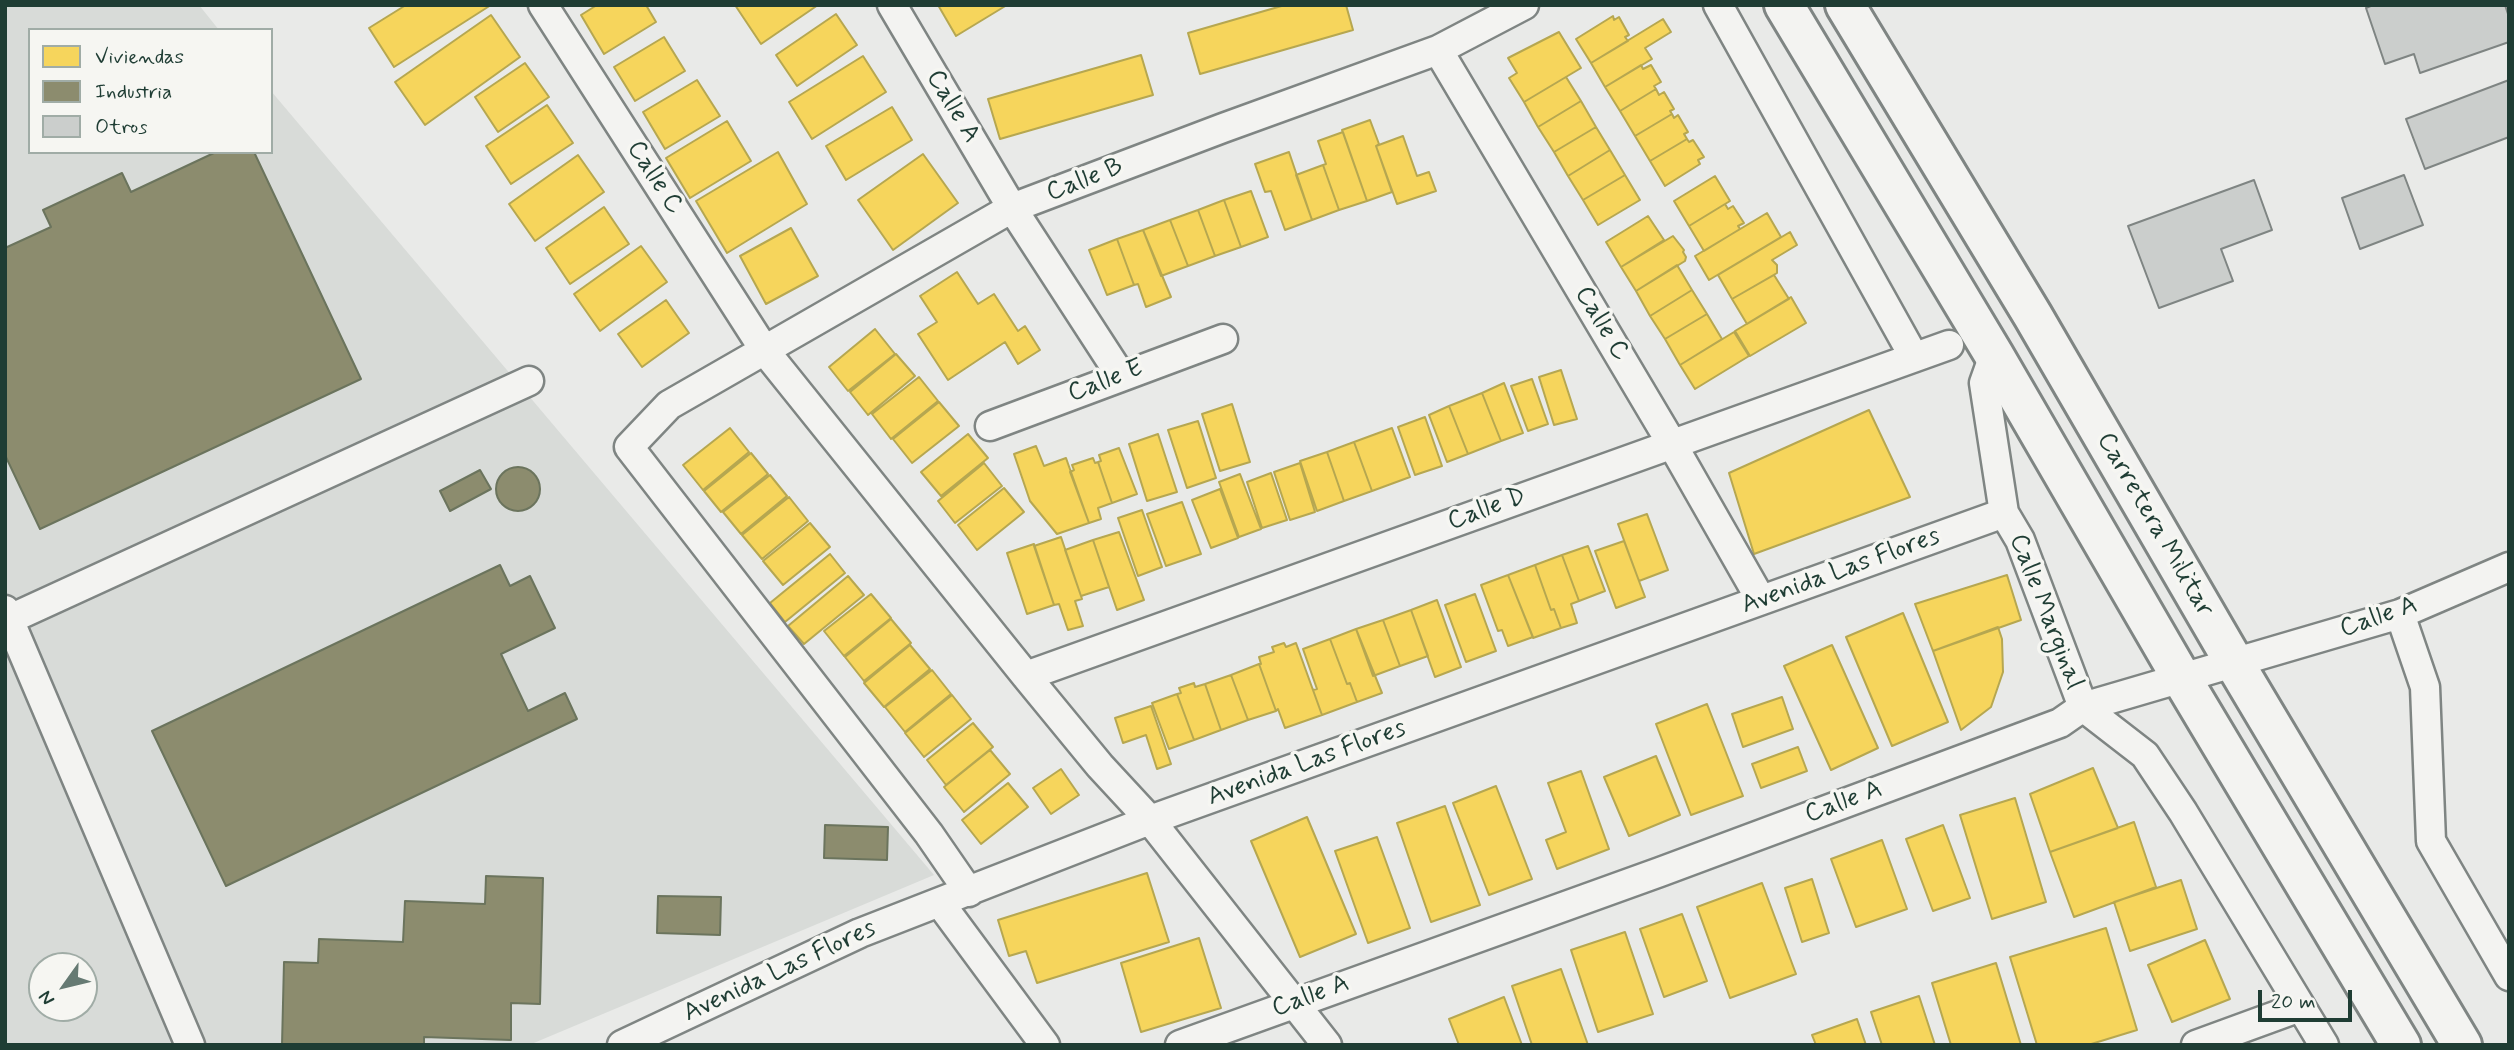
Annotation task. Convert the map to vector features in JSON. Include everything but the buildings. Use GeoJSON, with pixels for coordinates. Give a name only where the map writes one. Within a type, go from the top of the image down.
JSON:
{"type":"FeatureCollection","features":[{"type":"Feature","properties":{"kind":"main road","name":"Carretera Militar"},"geometry":{"type":"LineString","coordinates":[[1784,5],[2401,1045]]}},
{"type":"Feature","properties":{"kind":"main road","name":"Carretera Militar"},"geometry":{"type":"LineString","coordinates":[[1845,5],[2033,316],[2235,664],[2462,1045]]}},
{"type":"Feature","properties":{"kind":"street","name":"Calle C"},"geometry":{"type":"LineString","coordinates":[[543,5],[765,351],[1026,676],[1100,766],[1150,820],[1293,1003]]}},
{"type":"Feature","properties":{"kind":"street","name":"Calle A"},"geometry":{"type":"LineString","coordinates":[[892,5],[1012,208],[1121,376]]}},
{"type":"Feature","properties":{"kind":"street","name":"Calle B"},"geometry":{"type":"LineString","coordinates":[[969,892],[929,834],[629,447],[669,405],[1012,208],[1438,50],[1524,5]]}},
{"type":"Feature","properties":{"kind":"street"},"geometry":{"type":"LineString","coordinates":[[1718,5],[1914,357]]}},
{"type":"Feature","properties":{"kind":"street","name":"Calle C"},"geometry":{"type":"LineString","coordinates":[[1438,50],[1762,600]]}},
{"type":"Feature","properties":{"kind":"street","name":"Calle E"},"geometry":{"type":"LineString","coordinates":[[990,426],[1223,339]]}},
{"type":"Feature","properties":{"kind":"street","name":"Calle D"},"geometry":{"type":"LineString","coordinates":[[1026,676],[1949,345]]}},
{"type":"Feature","properties":{"kind":"street","name":"Calle Marginal"},"geometry":{"type":"LineString","coordinates":[[1994,355],[1984,383],[2004,513],[2020,540],[2082,707],[2144,755],[2183,813],[2324,1045]]}},
{"type":"Feature","properties":{"kind":"street"},"geometry":{"type":"LineString","coordinates":[[190,1045],[7,615],[529,382]]}},
{"type":"Feature","properties":{"kind":"street","name":"Avenida Las Flores"},"geometry":{"type":"LineString","coordinates":[[622,1045],[860,933],[1150,820],[2004,513]]}},
{"type":"Feature","properties":{"kind":"street","name":"Calle A"},"geometry":{"type":"LineString","coordinates":[[1180,1045],[1970,757],[2060,723],[2082,707],[2400,614],[2509,566]]}},
{"type":"Feature","properties":{"kind":"street"},"geometry":{"type":"LineString","coordinates":[[2400,614],[2425,687],[2431,841],[2509,976]]}},
{"type":"Feature","properties":{"kind":"street"},"geometry":{"type":"LineString","coordinates":[[940,903],[1045,1045]]}},
{"type":"Feature","properties":{"kind":"street"},"geometry":{"type":"LineString","coordinates":[[1293,1003],[1327,1045]]}},
{"type":"Feature","properties":{"kind":"street"},"geometry":{"type":"LineString","coordinates":[[2196,1045],[2300,1007]]}},
{"type":"Feature","properties":{"kind":"shaded area"},"geometry":{"type":"Polygon","coordinates":[[[5,5],[199,5],[217,28],[28,28],[28,154],[273,154],[273,93],[934,875],[529,1045],[5,1045],[5,5]]]}}]}
